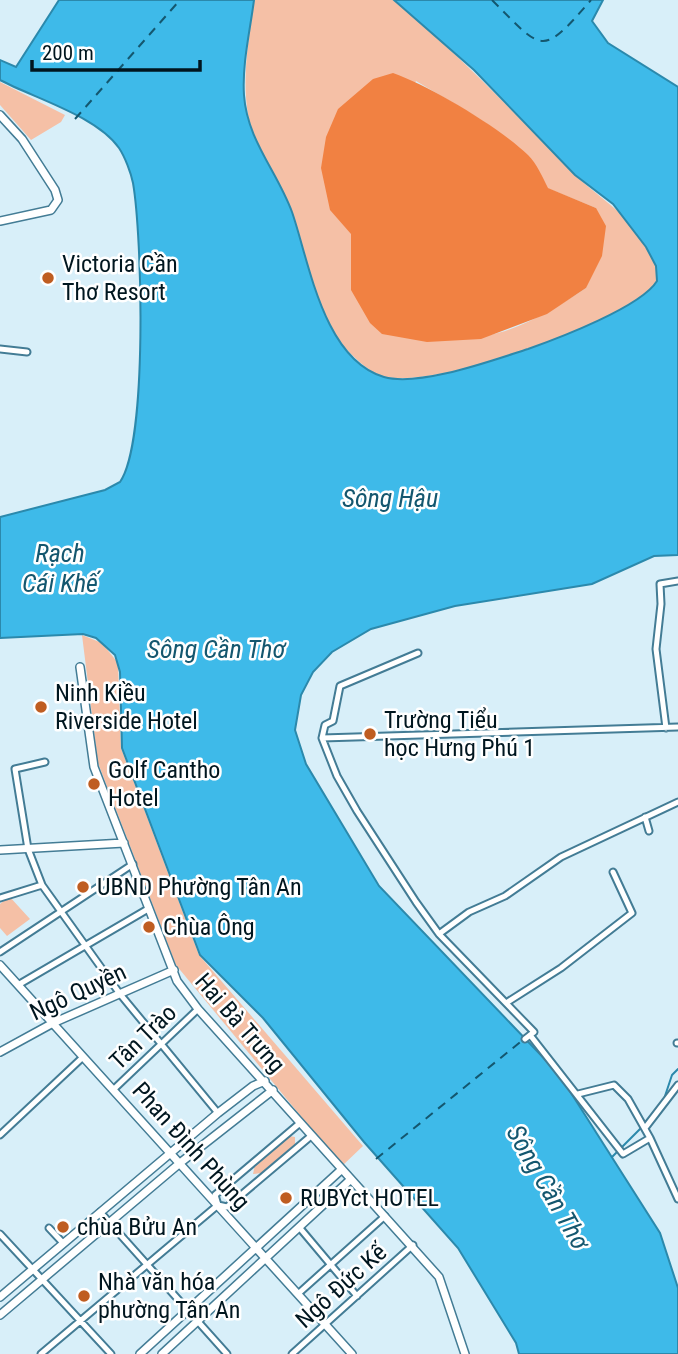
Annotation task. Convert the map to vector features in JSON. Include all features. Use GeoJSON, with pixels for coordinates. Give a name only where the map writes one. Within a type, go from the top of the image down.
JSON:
{"type":"FeatureCollection","features":[{"type":"Feature","properties":{"kind":"street"},"geometry":{"type":"LineString","coordinates":[[0,115],[37,162],[58,200],[51,210],[0,221]]}},
{"type":"Feature","properties":{"kind":"street"},"geometry":{"type":"LineString","coordinates":[[0,349],[27,352]]}},
{"type":"Feature","properties":{"kind":"street"},"geometry":{"type":"LineString","coordinates":[[666,728],[656,645],[661,604],[660,584],[678,581]]}},
{"type":"Feature","properties":{"kind":"street"},"geometry":{"type":"LineString","coordinates":[[418,653],[340,686],[336,714],[333,721],[325,725],[322,738],[337,776],[357,811],[439,934],[534,1032],[527,1037],[578,1094],[621,1152],[623,1154],[650,1138]]}},
{"type":"Feature","properties":{"kind":"street","name":"Hai Bà Trưng"},"geometry":{"type":"LineString","coordinates":[[80,667],[94,767],[177,981],[198,1009],[439,1277],[465,1354]]}},
{"type":"Feature","properties":{"kind":"street"},"geometry":{"type":"LineString","coordinates":[[322,738],[678,727]]}},
{"type":"Feature","properties":{"kind":"street"},"geometry":{"type":"LineString","coordinates":[[45,762],[15,769],[28,849],[42,885],[120,993],[218,1113]]}},
{"type":"Feature","properties":{"kind":"street"},"geometry":{"type":"LineString","coordinates":[[439,934],[469,912],[505,896],[561,857],[678,802]]}},
{"type":"Feature","properties":{"kind":"street"},"geometry":{"type":"LineString","coordinates":[[645,817],[649,831]]}},
{"type":"Feature","properties":{"kind":"street"},"geometry":{"type":"LineString","coordinates":[[0,850],[124,843]]}},
{"type":"Feature","properties":{"kind":"street"},"geometry":{"type":"LineString","coordinates":[[0,952],[61,909],[133,864]]}},
{"type":"Feature","properties":{"kind":"street"},"geometry":{"type":"LineString","coordinates":[[506,1003],[561,968],[632,913],[613,872]]}},
{"type":"Feature","properties":{"kind":"street"},"geometry":{"type":"LineString","coordinates":[[0,898],[42,885]]}},
{"type":"Feature","properties":{"kind":"street"},"geometry":{"type":"LineString","coordinates":[[18,985],[148,909]]}},
{"type":"Feature","properties":{"kind":"street","name":"Phan Đình Phùng"},"geometry":{"type":"LineString","coordinates":[[0,965],[352,1354]]}},
{"type":"Feature","properties":{"kind":"street","name":"Ngô Quyền"},"geometry":{"type":"LineString","coordinates":[[0,1052],[53,1023],[174,970]]}},
{"type":"Feature","properties":{"kind":"street","name":"Tân Trào"},"geometry":{"type":"LineString","coordinates":[[113,1090],[198,1009]]}},
{"type":"Feature","properties":{"kind":"street"},"geometry":{"type":"LineString","coordinates":[[0,1135],[83,1057]]}},
{"type":"Feature","properties":{"kind":"street"},"geometry":{"type":"LineString","coordinates":[[0,1297],[218,1113],[253,1086],[265,1081]]}},
{"type":"Feature","properties":{"kind":"street"},"geometry":{"type":"LineString","coordinates":[[578,1094],[614,1085],[628,1099],[644,1126],[678,1199]]}},
{"type":"Feature","properties":{"kind":"street"},"geometry":{"type":"LineString","coordinates":[[644,1126],[678,1085]]}},
{"type":"Feature","properties":{"kind":"street"},"geometry":{"type":"LineString","coordinates":[[0,1315],[180,1163],[273,1090]]}},
{"type":"Feature","properties":{"kind":"street"},"geometry":{"type":"LineString","coordinates":[[218,1205],[215,1195],[300,1123]]}},
{"type":"Feature","properties":{"kind":"street"},"geometry":{"type":"LineString","coordinates":[[218,1205],[227,1207],[312,1136]]}},
{"type":"Feature","properties":{"kind":"street"},"geometry":{"type":"LineString","coordinates":[[140,1354],[341,1170]]}},
{"type":"Feature","properties":{"kind":"street"},"geometry":{"type":"LineString","coordinates":[[670,1181],[678,1178]]}},
{"type":"Feature","properties":{"kind":"street"},"geometry":{"type":"LineString","coordinates":[[162,1354],[350,1180]]}},
{"type":"Feature","properties":{"kind":"street"},"geometry":{"type":"LineString","coordinates":[[41,1354],[218,1205]]}},
{"type":"Feature","properties":{"kind":"street"},"geometry":{"type":"LineString","coordinates":[[100,1212],[144,1265],[227,1354]]}},
{"type":"Feature","properties":{"kind":"street"},"geometry":{"type":"LineString","coordinates":[[299,1293],[385,1216]]}},
{"type":"Feature","properties":{"kind":"street"},"geometry":{"type":"LineString","coordinates":[[299,1227],[357,1296]]}},
{"type":"Feature","properties":{"kind":"street"},"geometry":{"type":"LineString","coordinates":[[49,1228],[63,1243]]}},
{"type":"Feature","properties":{"kind":"street"},"geometry":{"type":"LineString","coordinates":[[0,1234],[111,1354]]}},
{"type":"Feature","properties":{"kind":"street","name":"Ngô Đức Kế"},"geometry":{"type":"LineString","coordinates":[[292,1354],[413,1245]]}},
{"type":"Feature","properties":{"kind":"shaded area"},"geometry":{"type":"Polygon","coordinates":[[[254,0],[394,0],[463,62],[583,183],[632,225],[650,251],[656,267],[656,280],[651,292],[598,321],[561,337],[482,364],[412,378],[386,377],[370,370],[347,350],[326,320],[318,303],[289,205],[259,152],[252,133],[246,76],[254,0]],[[416,81],[351,234],[352,261],[462,338],[511,329],[543,315],[586,288],[596,208],[547,188],[524,154],[508,140],[472,114],[416,81]]]}},
{"type":"Feature","properties":{"kind":"shaded area"},"geometry":{"type":"Polygon","coordinates":[[[393,73],[464,108],[528,155],[548,188],[596,208],[606,226],[602,256],[586,288],[547,314],[481,339],[427,342],[382,334],[370,323],[351,290],[351,234],[330,210],[321,168],[326,137],[338,109],[373,79],[393,73]]]}},
{"type":"Feature","properties":{"kind":"shaded area"},"geometry":{"type":"Polygon","coordinates":[[[0,82],[65,115],[61,122],[31,140],[0,105],[0,82]]]}},
{"type":"Feature","properties":{"kind":"shaded area"},"geometry":{"type":"Polygon","coordinates":[[[82,635],[102,643],[118,663],[121,748],[199,955],[363,1146],[342,1166],[176,965],[98,763],[82,635]]]}},
{"type":"Feature","properties":{"kind":"shaded area"},"geometry":{"type":"Polygon","coordinates":[[[9,896],[30,919],[7,936],[0,928],[0,904],[9,896]]]}},
{"type":"Feature","properties":{"kind":"shaded area"},"geometry":{"type":"Polygon","coordinates":[[[289,1136],[295,1137],[295,1144],[261,1173],[253,1174],[255,1165],[289,1136]]]}},
{"type":"Feature","properties":{"kind":"water"},"geometry":{"type":"Polygon","coordinates":[[[59,0],[254,0],[244,83],[246,111],[251,126],[286,197],[312,281],[333,330],[346,351],[363,367],[384,377],[399,379],[436,375],[528,349],[578,330],[617,311],[648,291],[657,281],[656,266],[646,247],[613,204],[575,175],[474,70],[394,0],[603,0],[592,21],[608,43],[678,87],[678,555],[654,556],[592,584],[455,606],[371,629],[332,652],[313,672],[301,695],[295,730],[306,764],[379,886],[559,1074],[660,1233],[678,1288],[678,1354],[519,1354],[516,1343],[458,1248],[364,1142],[263,1018],[200,955],[122,748],[120,672],[115,655],[96,638],[83,634],[0,638],[0,517],[105,490],[120,482],[129,460],[139,384],[139,246],[133,183],[128,165],[119,148],[96,126],[0,80],[0,60],[16,67],[59,0]]]}},
{"type":"Feature","properties":{"kind":"waterway"},"geometry":{"type":"LineString","coordinates":[[664,1099],[672,1075],[678,1069]]}},
{"type":"Feature","properties":{"kind":"waterway"},"geometry":{"type":"LineString","coordinates":[[612,1157],[641,1128]]}},
{"type":"Feature","properties":{"kind":"ferry route"},"geometry":{"type":"LineString","coordinates":[[75,119],[180,0]]}},
{"type":"Feature","properties":{"kind":"ferry route"},"geometry":{"type":"LineString","coordinates":[[492,0],[522,30],[542,41],[562,32],[591,0]]}},
{"type":"Feature","properties":{"kind":"ferry route"},"geometry":{"type":"LineString","coordinates":[[376,1159],[524,1039]]}},
{"type":"Feature","properties":{"kind":"place","name":"Victoria Cần Thơ Resort"},"geometry":{"type":"Point","coordinates":[48,278]}},
{"type":"Feature","properties":{"kind":"place","name":"Ninh Kiều Riverside Hotel"},"geometry":{"type":"Point","coordinates":[41,707]}},
{"type":"Feature","properties":{"kind":"place","name":"Trường Tiểu học Hưng Phú 1"},"geometry":{"type":"Point","coordinates":[370,734]}},
{"type":"Feature","properties":{"kind":"place","name":"Golf Cantho Hotel"},"geometry":{"type":"Point","coordinates":[94,784]}},
{"type":"Feature","properties":{"kind":"place","name":"UBND Phường Tân An"},"geometry":{"type":"Point","coordinates":[83,887]}},
{"type":"Feature","properties":{"kind":"place","name":"Chùa Ông"},"geometry":{"type":"Point","coordinates":[149,927]}},
{"type":"Feature","properties":{"kind":"place","name":"RUBYct HOTEL"},"geometry":{"type":"Point","coordinates":[286,1198]}},
{"type":"Feature","properties":{"kind":"place","name":"chùa Bửu An"},"geometry":{"type":"Point","coordinates":[63,1227]}},
{"type":"Feature","properties":{"kind":"place","name":"Nhà văn hóa phường Tân An"},"geometry":{"type":"Point","coordinates":[84,1296]}},
{"type":"Feature","properties":{"kind":"water label","name":"Sông Hậu"},"geometry":{"type":"Point","coordinates":[390,498]}},
{"type":"Feature","properties":{"kind":"water label","name":"Rạch Cái Khế"},"geometry":{"type":"Point","coordinates":[60,568]}},
{"type":"Feature","properties":{"kind":"water label","name":"Sông Cần Thơ"},"geometry":{"type":"Point","coordinates":[216,649]}},
{"type":"Feature","properties":{"kind":"water label","name":"Sông Cần Thơ"},"geometry":{"type":"Point","coordinates":[548,1187]}}]}
